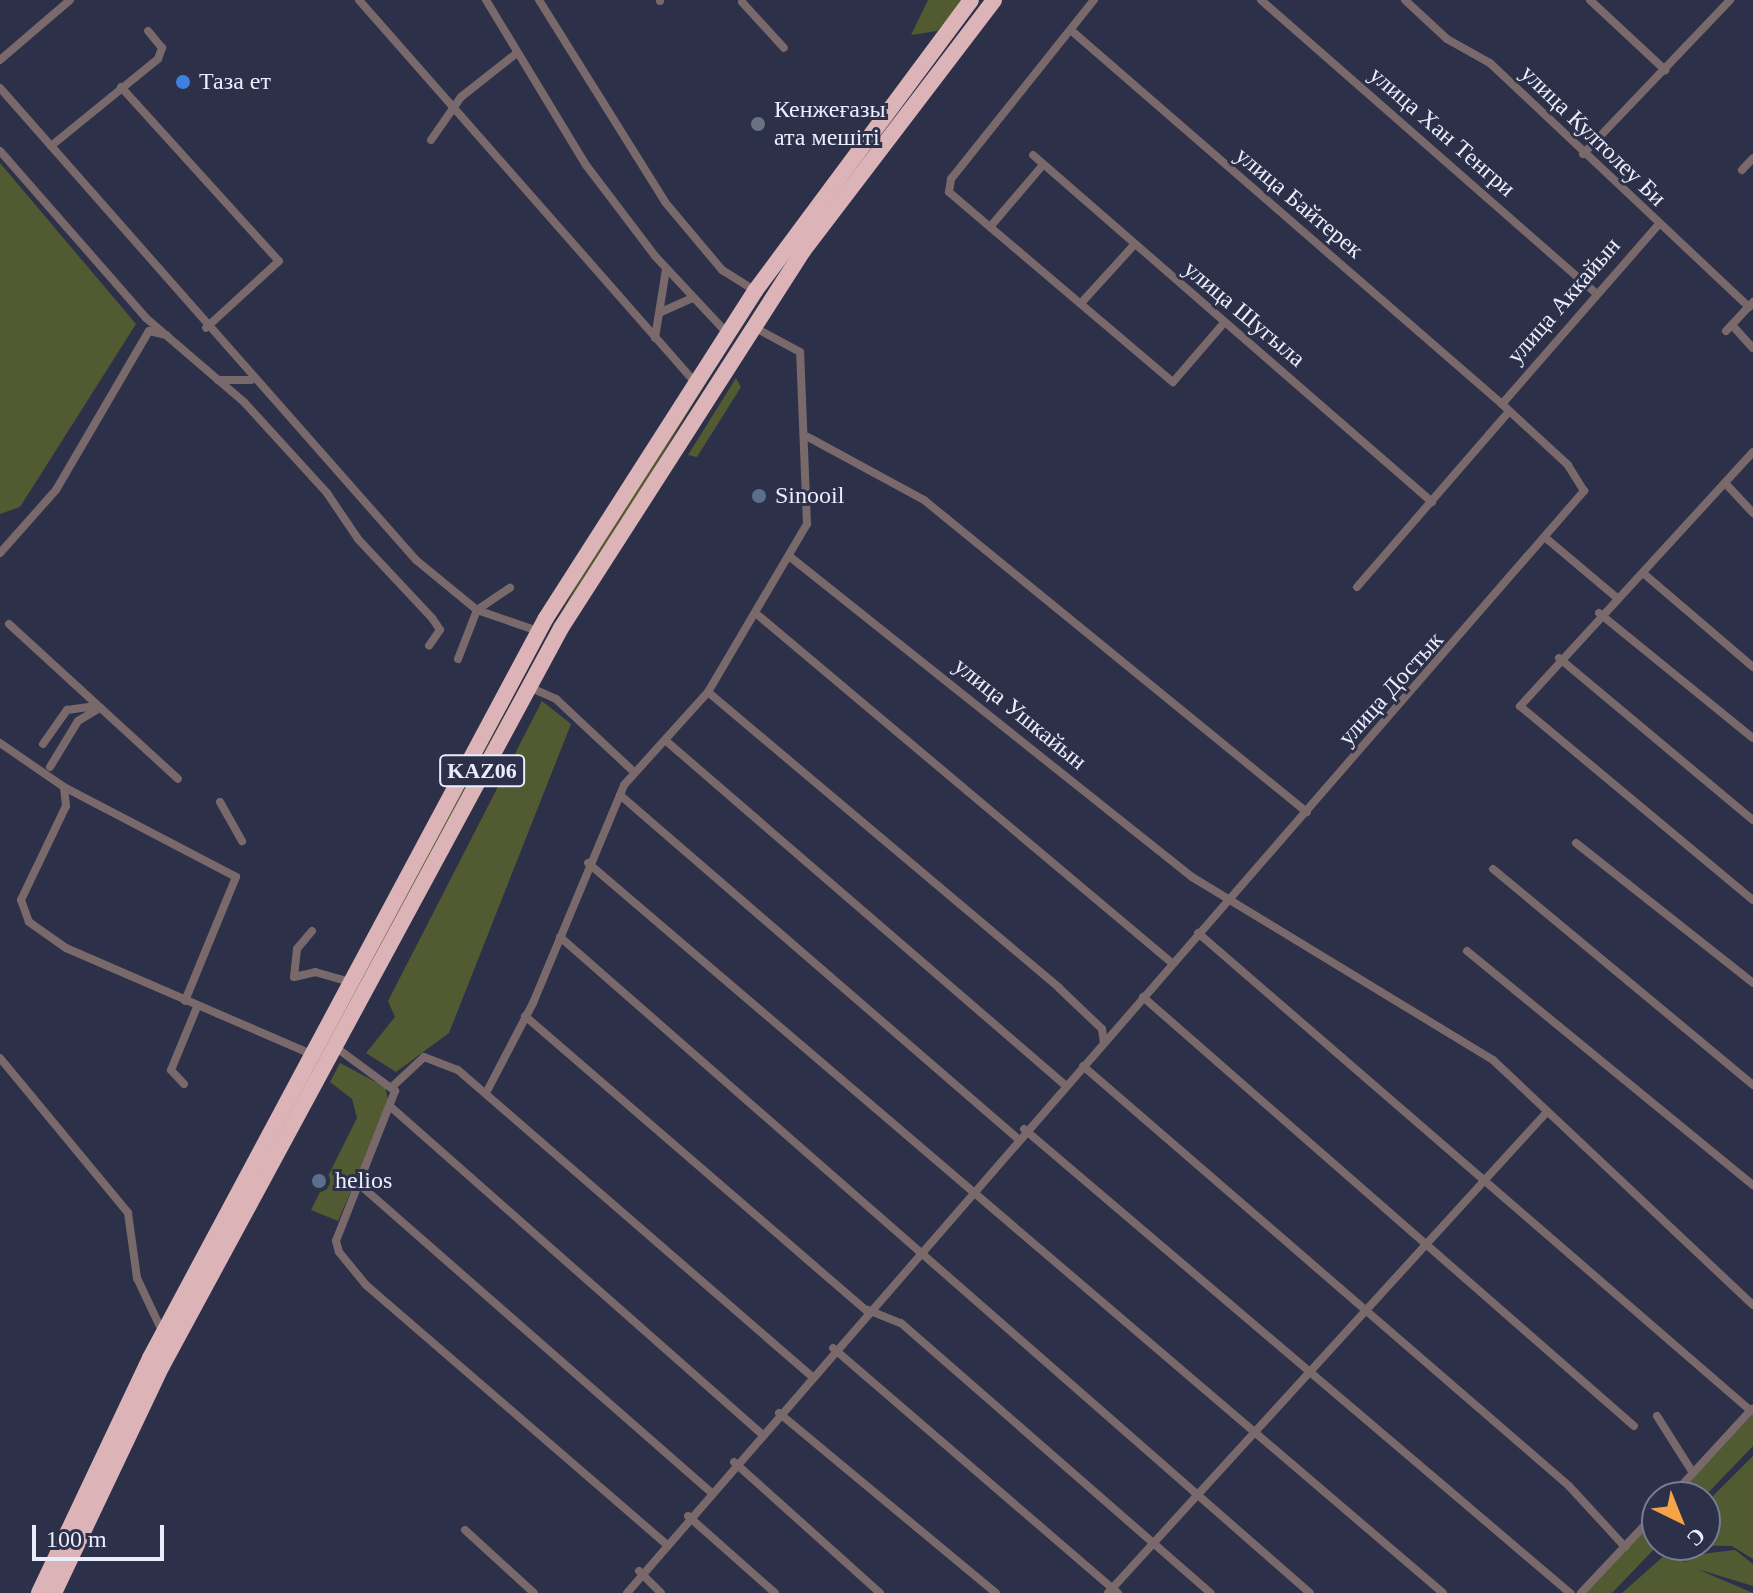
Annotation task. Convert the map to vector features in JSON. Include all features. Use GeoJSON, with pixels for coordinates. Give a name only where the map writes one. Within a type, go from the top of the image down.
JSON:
{"type":"FeatureCollection","features":[{"type":"Feature","properties":{"kind":"highway","name":"KАZ06"},"geometry":{"type":"LineString","coordinates":[[54,1593],[168,1340],[334,1046],[529,687],[739,330],[755,291],[971,0]]}},
{"type":"Feature","properties":{"kind":"highway","name":"KАZ06"},"geometry":{"type":"LineString","coordinates":[[39,1593],[311,1054],[538,631],[694,381],[739,330],[994,0]]}},
{"type":"Feature","properties":{"kind":"street"},"geometry":{"type":"LineString","coordinates":[[0,60],[70,0]]}},
{"type":"Feature","properties":{"kind":"street"},"geometry":{"type":"LineString","coordinates":[[359,0],[694,381]]}},
{"type":"Feature","properties":{"kind":"street"},"geometry":{"type":"LineString","coordinates":[[486,0],[571,145],[666,268],[693,298],[739,330],[800,352],[808,437],[807,524],[759,616],[708,692],[634,772],[620,795],[588,863],[525,1016],[486,1093]]}},
{"type":"Feature","properties":{"kind":"street"},"geometry":{"type":"LineString","coordinates":[[539,0],[665,202],[722,270],[755,291]]}},
{"type":"Feature","properties":{"kind":"street"},"geometry":{"type":"LineString","coordinates":[[1094,0],[1073,32],[956,174],[949,192],[1083,301],[1173,382],[1224,323]]}},
{"type":"Feature","properties":{"kind":"street","name":"улица Хан Тенгри"},"geometry":{"type":"LineString","coordinates":[[1261,0],[1597,294]]}},
{"type":"Feature","properties":{"kind":"street","name":"улица Култолеу Би"},"geometry":{"type":"LineString","coordinates":[[1405,0],[1447,39],[1490,63],[1658,225],[1751,304]]}},
{"type":"Feature","properties":{"kind":"street"},"geometry":{"type":"LineString","coordinates":[[1590,0],[1665,70]]}},
{"type":"Feature","properties":{"kind":"street"},"geometry":{"type":"LineString","coordinates":[[1583,154],[1730,0]]}},
{"type":"Feature","properties":{"kind":"street"},"geometry":{"type":"LineString","coordinates":[[742,2],[784,48]]}},
{"type":"Feature","properties":{"kind":"street"},"geometry":{"type":"LineString","coordinates":[[51,146],[161,55],[148,31]]}},
{"type":"Feature","properties":{"kind":"street","name":"улица Байтерек"},"geometry":{"type":"LineString","coordinates":[[1073,32],[1502,404]]}},
{"type":"Feature","properties":{"kind":"street"},"geometry":{"type":"LineString","coordinates":[[431,140],[454,111],[517,53]]}},
{"type":"Feature","properties":{"kind":"street"},"geometry":{"type":"LineString","coordinates":[[121,87],[279,261],[206,328]]}},
{"type":"Feature","properties":{"kind":"street"},"geometry":{"type":"LineString","coordinates":[[0,88],[251,380],[416,560],[477,610],[538,631]]}},
{"type":"Feature","properties":{"kind":"street"},"geometry":{"type":"LineString","coordinates":[[0,151],[168,336],[214,380],[244,402],[327,493],[358,539],[432,618],[440,630],[429,646]]}},
{"type":"Feature","properties":{"kind":"street","name":"улица Шугыла"},"geometry":{"type":"LineString","coordinates":[[1033,155],[1133,246],[1432,502]]}},
{"type":"Feature","properties":{"kind":"street"},"geometry":{"type":"LineString","coordinates":[[1742,170],[1753,158]]}},
{"type":"Feature","properties":{"kind":"street"},"geometry":{"type":"LineString","coordinates":[[990,227],[1042,166]]}},
{"type":"Feature","properties":{"kind":"street","name":"улица Аккайын"},"geometry":{"type":"LineString","coordinates":[[1502,404],[1658,225]]}},
{"type":"Feature","properties":{"kind":"street"},"geometry":{"type":"LineString","coordinates":[[1083,301],[1133,246]]}},
{"type":"Feature","properties":{"kind":"street"},"geometry":{"type":"LineString","coordinates":[[655,338],[666,268]]}},
{"type":"Feature","properties":{"kind":"street"},"geometry":{"type":"LineString","coordinates":[[661,313],[693,298]]}},
{"type":"Feature","properties":{"kind":"street"},"geometry":{"type":"LineString","coordinates":[[1751,304],[1729,328],[1753,348]]}},
{"type":"Feature","properties":{"kind":"street"},"geometry":{"type":"LineString","coordinates":[[0,553],[56,490],[149,331],[168,336]]}},
{"type":"Feature","properties":{"kind":"street"},"geometry":{"type":"LineString","coordinates":[[214,380],[251,380]]}},
{"type":"Feature","properties":{"kind":"street"},"geometry":{"type":"LineString","coordinates":[[1357,587],[1506,415],[1502,404]]}},
{"type":"Feature","properties":{"kind":"street","name":"улица Достык"},"geometry":{"type":"LineString","coordinates":[[627,1593],[639,1571],[812,1377],[833,1348],[1016,1137],[1104,1043],[1580,500],[1577,475],[1506,415]]}},
{"type":"Feature","properties":{"kind":"street"},"geometry":{"type":"LineString","coordinates":[[808,437],[924,500],[1307,812]]}},
{"type":"Feature","properties":{"kind":"street"},"geometry":{"type":"LineString","coordinates":[[1753,452],[1643,573],[1599,613],[1525,694],[1525,714],[1753,900]]}},
{"type":"Feature","properties":{"kind":"street"},"geometry":{"type":"LineString","coordinates":[[1726,484],[1753,513]]}},
{"type":"Feature","properties":{"kind":"street"},"geometry":{"type":"LineString","coordinates":[[1547,539],[1617,598]]}},
{"type":"Feature","properties":{"kind":"street","name":"улица Ушкайын"},"geometry":{"type":"LineString","coordinates":[[789,556],[1227,901],[1493,1060],[1753,1305]]}},
{"type":"Feature","properties":{"kind":"street"},"geometry":{"type":"LineString","coordinates":[[1643,573],[1753,667]]}},
{"type":"Feature","properties":{"kind":"street"},"geometry":{"type":"LineString","coordinates":[[458,659],[477,610],[510,588]]}},
{"type":"Feature","properties":{"kind":"street"},"geometry":{"type":"LineString","coordinates":[[1599,613],[1753,738]]}},
{"type":"Feature","properties":{"kind":"street"},"geometry":{"type":"LineString","coordinates":[[759,616],[1172,963]]}},
{"type":"Feature","properties":{"kind":"street"},"geometry":{"type":"LineString","coordinates":[[9,624],[178,779]]}},
{"type":"Feature","properties":{"kind":"street"},"geometry":{"type":"LineString","coordinates":[[1559,658],[1753,820]]}},
{"type":"Feature","properties":{"kind":"street"},"geometry":{"type":"LineString","coordinates":[[529,687],[556,699],[634,772]]}},
{"type":"Feature","properties":{"kind":"street"},"geometry":{"type":"LineString","coordinates":[[708,692],[1059,988],[1102,1029],[1104,1043]]}},
{"type":"Feature","properties":{"kind":"street"},"geometry":{"type":"LineString","coordinates":[[43,744],[67,710],[100,708]]}},
{"type":"Feature","properties":{"kind":"street"},"geometry":{"type":"LineString","coordinates":[[50,767],[78,721],[100,708]]}},
{"type":"Feature","properties":{"kind":"street"},"geometry":{"type":"LineString","coordinates":[[665,740],[1065,1085]]}},
{"type":"Feature","properties":{"kind":"street"},"geometry":{"type":"LineString","coordinates":[[0,743],[64,787],[236,877],[185,1001]]}},
{"type":"Feature","properties":{"kind":"street"},"geometry":{"type":"LineString","coordinates":[[64,787],[66,806],[21,909],[66,948],[311,1054]]}},
{"type":"Feature","properties":{"kind":"street"},"geometry":{"type":"LineString","coordinates":[[620,795],[1016,1137]]}},
{"type":"Feature","properties":{"kind":"street"},"geometry":{"type":"LineString","coordinates":[[220,802],[242,841]]}},
{"type":"Feature","properties":{"kind":"street"},"geometry":{"type":"LineString","coordinates":[[1576,843],[1753,983]]}},
{"type":"Feature","properties":{"kind":"street"},"geometry":{"type":"LineString","coordinates":[[588,863],[968,1194],[999,1207],[1253,1431],[1443,1593]]}},
{"type":"Feature","properties":{"kind":"street"},"geometry":{"type":"LineString","coordinates":[[1493,869],[1753,1085]]}},
{"type":"Feature","properties":{"kind":"street"},"geometry":{"type":"LineString","coordinates":[[312,931],[297,949],[294,977],[315,972],[349,982]]}},
{"type":"Feature","properties":{"kind":"street"},"geometry":{"type":"LineString","coordinates":[[1198,933],[1752,1410],[1686,1481]]}},
{"type":"Feature","properties":{"kind":"street"},"geometry":{"type":"LineString","coordinates":[[560,937],[1310,1593]]}},
{"type":"Feature","properties":{"kind":"street"},"geometry":{"type":"LineString","coordinates":[[1467,951],[1753,1185]]}},
{"type":"Feature","properties":{"kind":"street"},"geometry":{"type":"LineString","coordinates":[[1143,997],[1634,1426]]}},
{"type":"Feature","properties":{"kind":"street"},"geometry":{"type":"LineString","coordinates":[[184,1084],[171,1070],[197,1007]]}},
{"type":"Feature","properties":{"kind":"street"},"geometry":{"type":"LineString","coordinates":[[525,1016],[867,1311],[901,1323],[1153,1539],[1211,1593]]}},
{"type":"Feature","properties":{"kind":"street"},"geometry":{"type":"LineString","coordinates":[[334,1046],[393,1086]]}},
{"type":"Feature","properties":{"kind":"street"},"geometry":{"type":"LineString","coordinates":[[665,1543],[355,1273],[336,1241],[392,1108],[393,1086],[415,1062],[434,1056],[486,1093],[812,1377]]}},
{"type":"Feature","properties":{"kind":"street"},"geometry":{"type":"LineString","coordinates":[[0,1058],[128,1213],[137,1278],[168,1340]]}},
{"type":"Feature","properties":{"kind":"street"},"geometry":{"type":"LineString","coordinates":[[1083,1066],[1569,1486],[1625,1547]]}},
{"type":"Feature","properties":{"kind":"street"},"geometry":{"type":"LineString","coordinates":[[392,1108],[760,1433]]}},
{"type":"Feature","properties":{"kind":"street"},"geometry":{"type":"LineString","coordinates":[[833,1348],[1113,1591],[1153,1539],[1546,1113]]}},
{"type":"Feature","properties":{"kind":"street"},"geometry":{"type":"LineString","coordinates":[[1024,1129],[1311,1367],[1570,1593]]}},
{"type":"Feature","properties":{"kind":"street"},"geometry":{"type":"LineString","coordinates":[[360,1185],[711,1492]]}},
{"type":"Feature","properties":{"kind":"street"},"geometry":{"type":"LineString","coordinates":[[779,1413],[996,1593]]}},
{"type":"Feature","properties":{"kind":"street"},"geometry":{"type":"LineString","coordinates":[[1657,1416],[1693,1473]]}},
{"type":"Feature","properties":{"kind":"street"},"geometry":{"type":"LineString","coordinates":[[734,1462],[880,1593]]}},
{"type":"Feature","properties":{"kind":"street"},"geometry":{"type":"LineString","coordinates":[[688,1516],[775,1593]]}},
{"type":"Feature","properties":{"kind":"street"},"geometry":{"type":"LineString","coordinates":[[465,1530],[534,1593]]}},
{"type":"Feature","properties":{"kind":"street"},"geometry":{"type":"LineString","coordinates":[[1581,1593],[1641,1530]]}},
{"type":"Feature","properties":{"kind":"street"},"geometry":{"type":"LineString","coordinates":[[639,1571],[661,1593]]}},
{"type":"Feature","properties":{"kind":"green space"},"geometry":{"type":"Polygon","coordinates":[[[928,0],[964,0],[937,31],[911,35],[928,0]]]}},
{"type":"Feature","properties":{"kind":"green space"},"geometry":{"type":"Polygon","coordinates":[[[0,163],[136,324],[20,507],[0,514],[0,163]]]}},
{"type":"Feature","properties":{"kind":"green space"},"geometry":{"type":"Polygon","coordinates":[[[714,369],[552,638],[327,1049],[321,1046],[605,534],[714,369]]]}},
{"type":"Feature","properties":{"kind":"green space"},"geometry":{"type":"Polygon","coordinates":[[[736,378],[741,387],[697,457],[688,455],[736,378]]]}},
{"type":"Feature","properties":{"kind":"green space"},"geometry":{"type":"Polygon","coordinates":[[[542,701],[571,724],[449,1033],[396,1072],[366,1053],[395,1017],[388,1001],[542,701]]]}},
{"type":"Feature","properties":{"kind":"green space"},"geometry":{"type":"Polygon","coordinates":[[[340,1063],[385,1087],[389,1103],[338,1221],[311,1210],[357,1118],[352,1099],[330,1082],[340,1063]]]}},
{"type":"Feature","properties":{"kind":"green space"},"geometry":{"type":"Polygon","coordinates":[[[1753,1414],[1753,1446],[1719,1481],[1691,1481],[1753,1414]]]}},
{"type":"Feature","properties":{"kind":"green space"},"geometry":{"type":"Polygon","coordinates":[[[1753,1456],[1753,1559],[1732,1546],[1721,1546],[1721,1488],[1753,1456]]]}},
{"type":"Feature","properties":{"kind":"green space"},"geometry":{"type":"Polygon","coordinates":[[[1641,1534],[1643,1561],[1612,1593],[1585,1593],[1641,1534]]]}},
{"type":"Feature","properties":{"kind":"green space"},"geometry":{"type":"Polygon","coordinates":[[[1735,1550],[1753,1564],[1753,1586],[1697,1569],[1753,1593],[1622,1593],[1658,1561],[1690,1564],[1684,1561],[1721,1561],[1721,1552],[1735,1550]]]}},
{"type":"Feature","properties":{"kind":"place","name":"Таза ет"},"geometry":{"type":"Point","coordinates":[183,82]}},
{"type":"Feature","properties":{"kind":"place","name":"Кенжеғазы ата мешіті"},"geometry":{"type":"Point","coordinates":[758,124]}},
{"type":"Feature","properties":{"kind":"place","name":"Sinooil"},"geometry":{"type":"Point","coordinates":[759,496]}},
{"type":"Feature","properties":{"kind":"place","name":"helios"},"geometry":{"type":"Point","coordinates":[319,1181]}}]}
